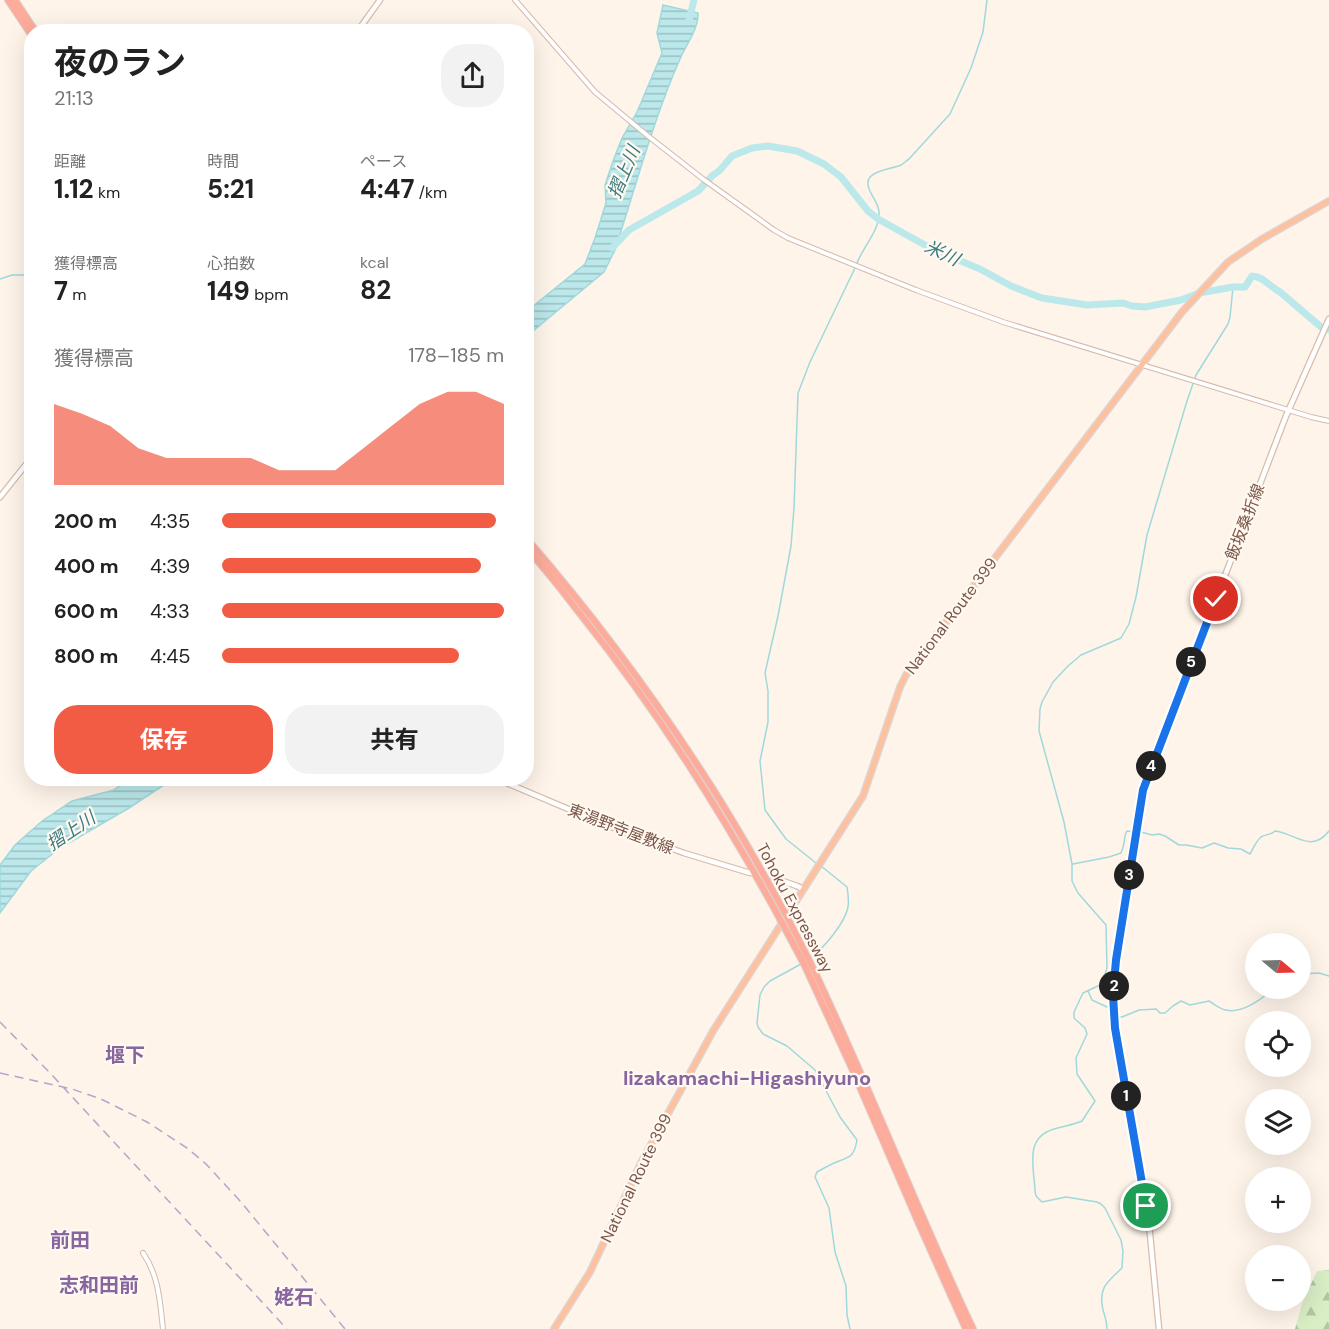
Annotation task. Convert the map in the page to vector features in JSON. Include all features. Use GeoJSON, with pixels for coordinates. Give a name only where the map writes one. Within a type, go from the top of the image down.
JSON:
{"type":"FeatureCollection","features":[{"type":"Feature","properties":{"kind":"highway"},"geometry":{"type":"LineString","coordinates":[[8,0],[24,24]]}},
{"type":"Feature","properties":{"kind":"highway"},"geometry":{"type":"LineString","coordinates":[[15,0],[31,24]]}},
{"type":"Feature","properties":{"kind":"highway","name":"National Route 399"},"geometry":{"type":"LineString","coordinates":[[554,1329],[590,1272],[640,1163],[713,1031],[863,796],[906,675],[1182,312],[1224,265],[1238,254],[1329,201]]}},
{"type":"Feature","properties":{"kind":"highway","name":"Tohoku Expressway"},"geometry":{"type":"LineString","coordinates":[[534,548],[602,629],[673,728],[727,812],[783,916],[856,1061],[973,1329]]}},
{"type":"Feature","properties":{"kind":"highway","name":"Tohoku Expressway"},"geometry":{"type":"LineString","coordinates":[[534,558],[603,642],[668,732],[783,916]]}},
{"type":"Feature","properties":{"kind":"highway","name":"Tohoku Expressway"},"geometry":{"type":"LineString","coordinates":[[807,963],[966,1329]]}},
{"type":"Feature","properties":{"kind":"main road"},"geometry":{"type":"LineString","coordinates":[[363,24],[380,0]]}},
{"type":"Feature","properties":{"kind":"main road","name":"飯坂桑折線"},"geometry":{"type":"LineString","coordinates":[[1159,1329],[1148,1221],[1115,1032],[1113,1008],[1116,960],[1143,790],[1289,410],[1329,319]]}},
{"type":"Feature","properties":{"kind":"main road"},"geometry":{"type":"LineString","coordinates":[[0,497],[24,467]]}},
{"type":"Feature","properties":{"kind":"main road","name":"東湯野寺屋敷線"},"geometry":{"type":"LineString","coordinates":[[514,786],[626,833],[750,873]]}},
{"type":"Feature","properties":{"kind":"main road"},"geometry":{"type":"LineString","coordinates":[[774,878],[803,890]]}},
{"type":"Feature","properties":{"kind":"street"},"geometry":{"type":"LineString","coordinates":[[515,0],[595,93],[703,179],[774,230],[799,243],[1003,322],[1141,366],[1329,421]]}},
{"type":"Feature","properties":{"kind":"street"},"geometry":{"type":"LineString","coordinates":[[143,1253],[150,1263],[157,1282],[163,1329]]}},
{"type":"Feature","properties":{"kind":"green space"},"geometry":{"type":"Polygon","coordinates":[[[1329,1270],[1329,1329],[1295,1329],[1300,1311],[1311,1311],[1311,1284],[1317,1271],[1329,1270]]]}},
{"type":"Feature","properties":{"kind":"water"},"geometry":{"type":"Polygon","coordinates":[[[663,5],[698,13],[694,30],[661,106],[615,250],[604,272],[534,330],[534,305],[585,264],[606,203],[605,185],[613,161],[662,53],[657,33],[663,5]]]}},
{"type":"Feature","properties":{"kind":"water"},"geometry":{"type":"Polygon","coordinates":[[[119,786],[162,786],[60,848],[31,871],[0,913],[0,865],[15,845],[42,821],[72,801],[114,790],[119,786]]]}},
{"type":"Feature","properties":{"kind":"waterway","name":"摺上川"},"geometry":{"type":"LineString","coordinates":[[689,20],[694,0]]}},
{"type":"Feature","properties":{"kind":"waterway"},"geometry":{"type":"LineString","coordinates":[[857,263],[879,219],[878,208],[869,190],[868,181],[873,174],[901,165],[909,159],[950,114],[971,68],[983,32],[987,0]]}},
{"type":"Feature","properties":{"kind":"waterway","name":"米川"},"geometry":{"type":"LineString","coordinates":[[612,248],[629,230],[698,191],[732,156],[752,148],[768,146],[797,151],[824,164],[841,177],[868,211],[878,219],[932,249],[1042,298],[1087,305],[1123,303],[1145,307],[1181,300],[1199,293],[1245,287],[1252,276],[1256,276],[1280,292],[1321,327],[1329,330]]}},
{"type":"Feature","properties":{"kind":"waterway"},"geometry":{"type":"LineString","coordinates":[[816,863],[786,839],[765,810],[760,761],[768,722],[768,691],[765,673],[791,546],[798,393],[810,362],[855,268]]}},
{"type":"Feature","properties":{"kind":"waterway"},"geometry":{"type":"LineString","coordinates":[[0,279],[12,275],[24,275]]}},
{"type":"Feature","properties":{"kind":"waterway"},"geometry":{"type":"LineString","coordinates":[[1107,1329],[1102,1302],[1103,1291],[1108,1282],[1122,1268],[1123,1251],[1121,1240],[1105,1208],[1097,1202],[1066,1197],[1042,1202],[1036,1196],[1035,1191],[1033,1154],[1038,1139],[1054,1129],[1082,1121],[1095,1101],[1077,1074],[1076,1058],[1087,1034],[1085,1028],[1074,1018],[1074,1012],[1083,993],[1100,985],[1107,968],[1106,925],[1078,893],[1072,881],[1072,864],[1064,822],[1039,731],[1040,709],[1053,682],[1068,666],[1081,655],[1121,638],[1129,624],[1147,535],[1187,401],[1196,375],[1228,324],[1233,287]]}},
{"type":"Feature","properties":{"kind":"waterway"},"geometry":{"type":"LineString","coordinates":[[1073,864],[1121,853],[1127,831],[1159,834],[1179,845],[1202,848],[1214,843],[1228,848],[1241,849],[1250,854],[1261,837],[1275,831],[1309,842],[1322,838],[1329,831]]}},
{"type":"Feature","properties":{"kind":"waterway"},"geometry":{"type":"LineString","coordinates":[[810,958],[838,928],[848,905],[847,887],[821,866]]}},
{"type":"Feature","properties":{"kind":"waterway"},"geometry":{"type":"LineString","coordinates":[[801,964],[770,981],[764,987],[760,995],[757,1023],[763,1034],[787,1046],[815,1070],[840,1117],[857,1140],[850,1156],[817,1172],[815,1177],[829,1208],[835,1252],[846,1286],[850,1329]]}},
{"type":"Feature","properties":{"kind":"waterway"},"geometry":{"type":"LineString","coordinates":[[1311,973],[1329,976]]}},
{"type":"Feature","properties":{"kind":"waterway"},"geometry":{"type":"LineString","coordinates":[[1088,991],[1092,1000],[1107,1007]]}},
{"type":"Feature","properties":{"kind":"waterway"},"geometry":{"type":"LineString","coordinates":[[1118,1017],[1139,1010],[1156,1009],[1160,1013],[1165,1013],[1181,1001],[1190,1005],[1209,1001],[1219,1008],[1232,1011],[1246,1007],[1259,999]]}},
{"type":"Feature","properties":{"kind":"railway"},"geometry":{"type":"LineString","coordinates":[[0,1022],[287,1329]]}},
{"type":"Feature","properties":{"kind":"railway"},"geometry":{"type":"LineString","coordinates":[[0,1073],[72,1089],[101,1099],[147,1122],[187,1148],[206,1164],[241,1202],[345,1329]]}},
{"type":"Feature","properties":{"kind":"district","name":"堰下"},"geometry":{"type":"Point","coordinates":[125,1055]}},
{"type":"Feature","properties":{"kind":"district","name":"Iizakamachi-Higashiyuno"},"geometry":{"type":"Point","coordinates":[747,1078]}},
{"type":"Feature","properties":{"kind":"district","name":"前田"},"geometry":{"type":"Point","coordinates":[70,1240]}},
{"type":"Feature","properties":{"kind":"district","name":"志和田前"},"geometry":{"type":"Point","coordinates":[99,1285]}},
{"type":"Feature","properties":{"kind":"district","name":"姥石"},"geometry":{"type":"Point","coordinates":[294,1297]}},
{"type":"Feature","properties":{"kind":"route"},"geometry":{"type":"LineString","coordinates":[[1146,1206],[1115,1028],[1113,995],[1116,960],[1143,790],[1216,599]]}}]}
